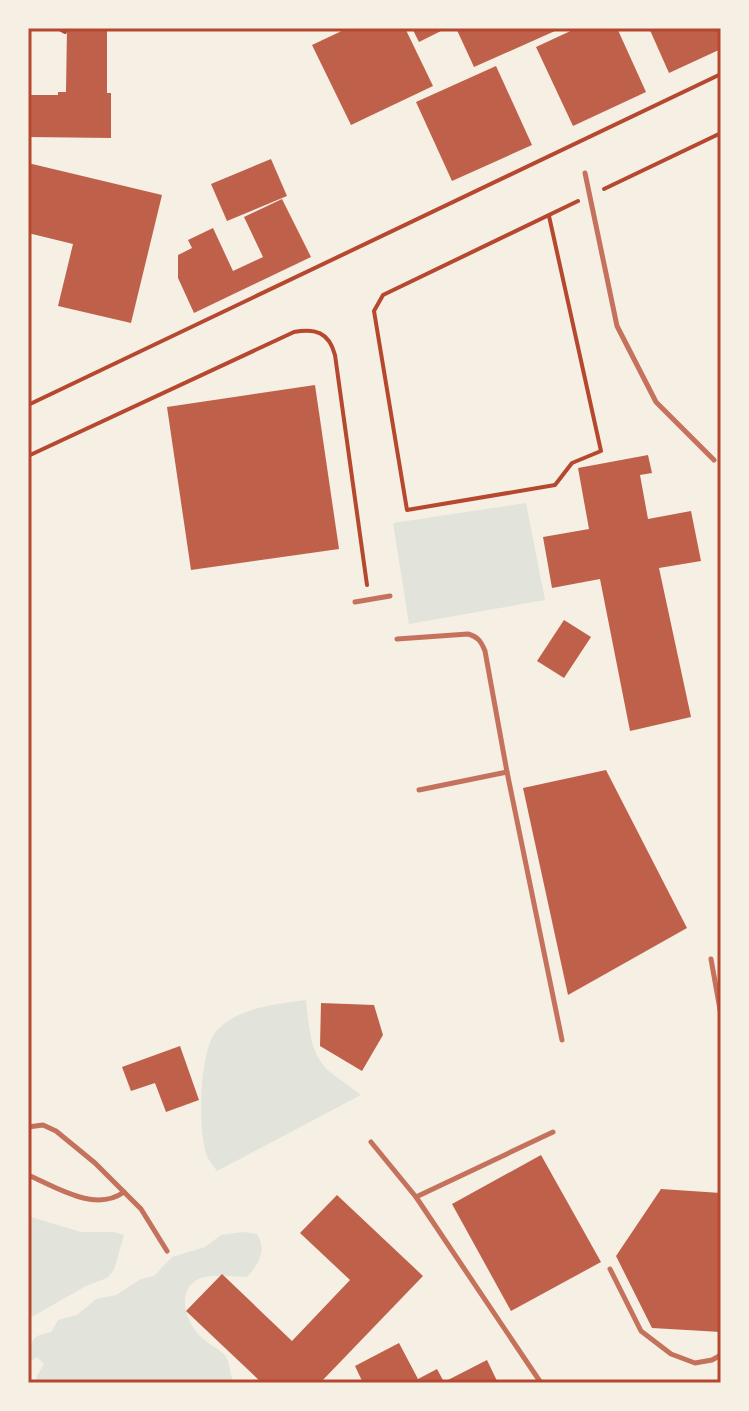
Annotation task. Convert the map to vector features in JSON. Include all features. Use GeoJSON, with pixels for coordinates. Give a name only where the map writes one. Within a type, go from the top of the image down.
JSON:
{"type":"FeatureCollection","features":[{"type":"Feature","properties":{"kind":"lane"},"geometry":{"type":"LineString","coordinates":[[585,173],[617,326],[656,402],[714,460]]}},
{"type":"Feature","properties":{"kind":"lane"},"geometry":{"type":"LineString","coordinates":[[355,602],[390,596]]}},
{"type":"Feature","properties":{"kind":"lane"},"geometry":{"type":"LineString","coordinates":[[397,639],[468,634],[481,641],[562,1040]]}},
{"type":"Feature","properties":{"kind":"lane"},"geometry":{"type":"LineString","coordinates":[[419,790],[507,772]]}},
{"type":"Feature","properties":{"kind":"lane"},"geometry":{"type":"LineString","coordinates":[[711,959],[721,1015]]}},
{"type":"Feature","properties":{"kind":"lane"},"geometry":{"type":"LineString","coordinates":[[28,1127],[43,1125],[56,1131],[95,1163],[141,1209],[167,1251]]}},
{"type":"Feature","properties":{"kind":"lane"},"geometry":{"type":"LineString","coordinates":[[416,1197],[553,1132]]}},
{"type":"Feature","properties":{"kind":"lane"},"geometry":{"type":"LineString","coordinates":[[371,1142],[416,1197],[541,1383]]}},
{"type":"Feature","properties":{"kind":"lane"},"geometry":{"type":"LineString","coordinates":[[28,1175],[63,1191],[94,1200],[116,1198],[124,1192]]}},
{"type":"Feature","properties":{"kind":"lane"},"geometry":{"type":"LineString","coordinates":[[610,1269],[641,1331],[671,1354],[695,1363],[721,1355]]}},
{"type":"Feature","properties":{"kind":"path"},"geometry":{"type":"LineString","coordinates":[[58,28],[65,32]]}},
{"type":"Feature","properties":{"kind":"path"},"geometry":{"type":"LineString","coordinates":[[28,405],[721,74]]}},
{"type":"Feature","properties":{"kind":"path"},"geometry":{"type":"LineString","coordinates":[[549,216],[601,451],[572,463],[555,485],[407,510],[374,311],[383,295],[721,133]]}},
{"type":"Feature","properties":{"kind":"path"},"geometry":{"type":"LineString","coordinates":[[28,456],[294,332],[316,331],[333,345],[335,355],[369,600]]}},
{"type":"Feature","properties":{"kind":"shaded area"},"geometry":{"type":"Polygon","coordinates":[[[526,503],[545,600],[409,624],[393,523],[526,503]]]}},
{"type":"Feature","properties":{"kind":"shaded area"},"geometry":{"type":"Polygon","coordinates":[[[306,1000],[311,1039],[318,1057],[330,1072],[361,1095],[217,1171],[208,1158],[204,1144],[201,1110],[204,1071],[212,1039],[227,1022],[248,1011],[306,1000]]]}},
{"type":"Feature","properties":{"kind":"shaded area"},"geometry":{"type":"Polygon","coordinates":[[[28,1216],[81,1232],[124,1235],[114,1270],[107,1278],[86,1286],[28,1319],[28,1216]]]}},
{"type":"Feature","properties":{"kind":"shaded area"},"geometry":{"type":"Polygon","coordinates":[[[257,1234],[261,1246],[258,1262],[247,1277],[202,1278],[191,1285],[185,1299],[187,1315],[194,1329],[224,1354],[234,1383],[35,1383],[44,1364],[37,1357],[28,1363],[28,1346],[37,1336],[51,1332],[58,1320],[77,1315],[96,1299],[116,1295],[141,1279],[154,1276],[172,1257],[205,1247],[221,1235],[257,1234]]]}},
{"type":"Feature","properties":{"kind":"building"},"geometry":{"type":"Polygon","coordinates":[[[67,28],[107,28],[111,138],[28,137],[28,95],[66,92],[67,28]]]}},
{"type":"Feature","properties":{"kind":"building"},"geometry":{"type":"Polygon","coordinates":[[[348,28],[405,28],[433,86],[351,125],[312,45],[348,28]]]}},
{"type":"Feature","properties":{"kind":"building"},"geometry":{"type":"Polygon","coordinates":[[[412,28],[442,28],[443,30],[419,42],[412,28]]]}},
{"type":"Feature","properties":{"kind":"building"},"geometry":{"type":"Polygon","coordinates":[[[456,28],[553,28],[555,31],[474,67],[456,28]]]}},
{"type":"Feature","properties":{"kind":"building"},"geometry":{"type":"Polygon","coordinates":[[[577,28],[617,28],[646,92],[573,126],[536,47],[577,28]]]}},
{"type":"Feature","properties":{"kind":"building"},"geometry":{"type":"Polygon","coordinates":[[[649,28],[721,28],[721,49],[669,73],[649,28]]]}},
{"type":"Feature","properties":{"kind":"building"},"geometry":{"type":"Polygon","coordinates":[[[496,66],[532,145],[452,181],[416,102],[496,66]]]}},
{"type":"Feature","properties":{"kind":"building"},"geometry":{"type":"Polygon","coordinates":[[[271,159],[287,196],[227,221],[211,184],[271,159]]]}},
{"type":"Feature","properties":{"kind":"building"},"geometry":{"type":"Polygon","coordinates":[[[28,163],[162,195],[131,323],[58,306],[73,244],[28,233],[28,163]]]}},
{"type":"Feature","properties":{"kind":"building"},"geometry":{"type":"Polygon","coordinates":[[[282,199],[311,257],[194,313],[178,278],[178,255],[192,248],[188,240],[213,228],[233,271],[263,257],[244,217],[282,199]]]}},
{"type":"Feature","properties":{"kind":"building"},"geometry":{"type":"Polygon","coordinates":[[[315,385],[339,549],[191,570],[167,407],[315,385]]]}},
{"type":"Feature","properties":{"kind":"building"},"geometry":{"type":"Polygon","coordinates":[[[648,455],[652,473],[640,475],[648,519],[691,511],[701,561],[659,568],[691,717],[630,731],[600,579],[552,588],[543,537],[589,529],[578,468],[648,455]]]}},
{"type":"Feature","properties":{"kind":"building"},"geometry":{"type":"Polygon","coordinates":[[[564,620],[591,637],[564,678],[537,661],[564,620]]]}},
{"type":"Feature","properties":{"kind":"building"},"geometry":{"type":"Polygon","coordinates":[[[606,770],[687,928],[568,995],[523,788],[606,770]]]}},
{"type":"Feature","properties":{"kind":"building"},"geometry":{"type":"Polygon","coordinates":[[[321,1003],[374,1005],[383,1035],[362,1071],[320,1046],[321,1003]]]}},
{"type":"Feature","properties":{"kind":"building"},"geometry":{"type":"Polygon","coordinates":[[[180,1046],[199,1100],[166,1112],[155,1083],[131,1091],[122,1067],[180,1046]]]}},
{"type":"Feature","properties":{"kind":"building"},"geometry":{"type":"Polygon","coordinates":[[[541,1155],[601,1262],[511,1311],[452,1204],[541,1155]]]}},
{"type":"Feature","properties":{"kind":"building"},"geometry":{"type":"Polygon","coordinates":[[[661,1189],[721,1193],[721,1332],[652,1328],[616,1256],[661,1189]]]}},
{"type":"Feature","properties":{"kind":"building"},"geometry":{"type":"Polygon","coordinates":[[[337,1195],[423,1276],[320,1383],[262,1383],[186,1311],[222,1274],[292,1341],[350,1280],[300,1233],[337,1195]]]}},
{"type":"Feature","properties":{"kind":"building"},"geometry":{"type":"Polygon","coordinates":[[[399,1343],[418,1379],[437,1369],[444,1382],[487,1360],[498,1383],[363,1383],[355,1366],[399,1343]]]}}]}
